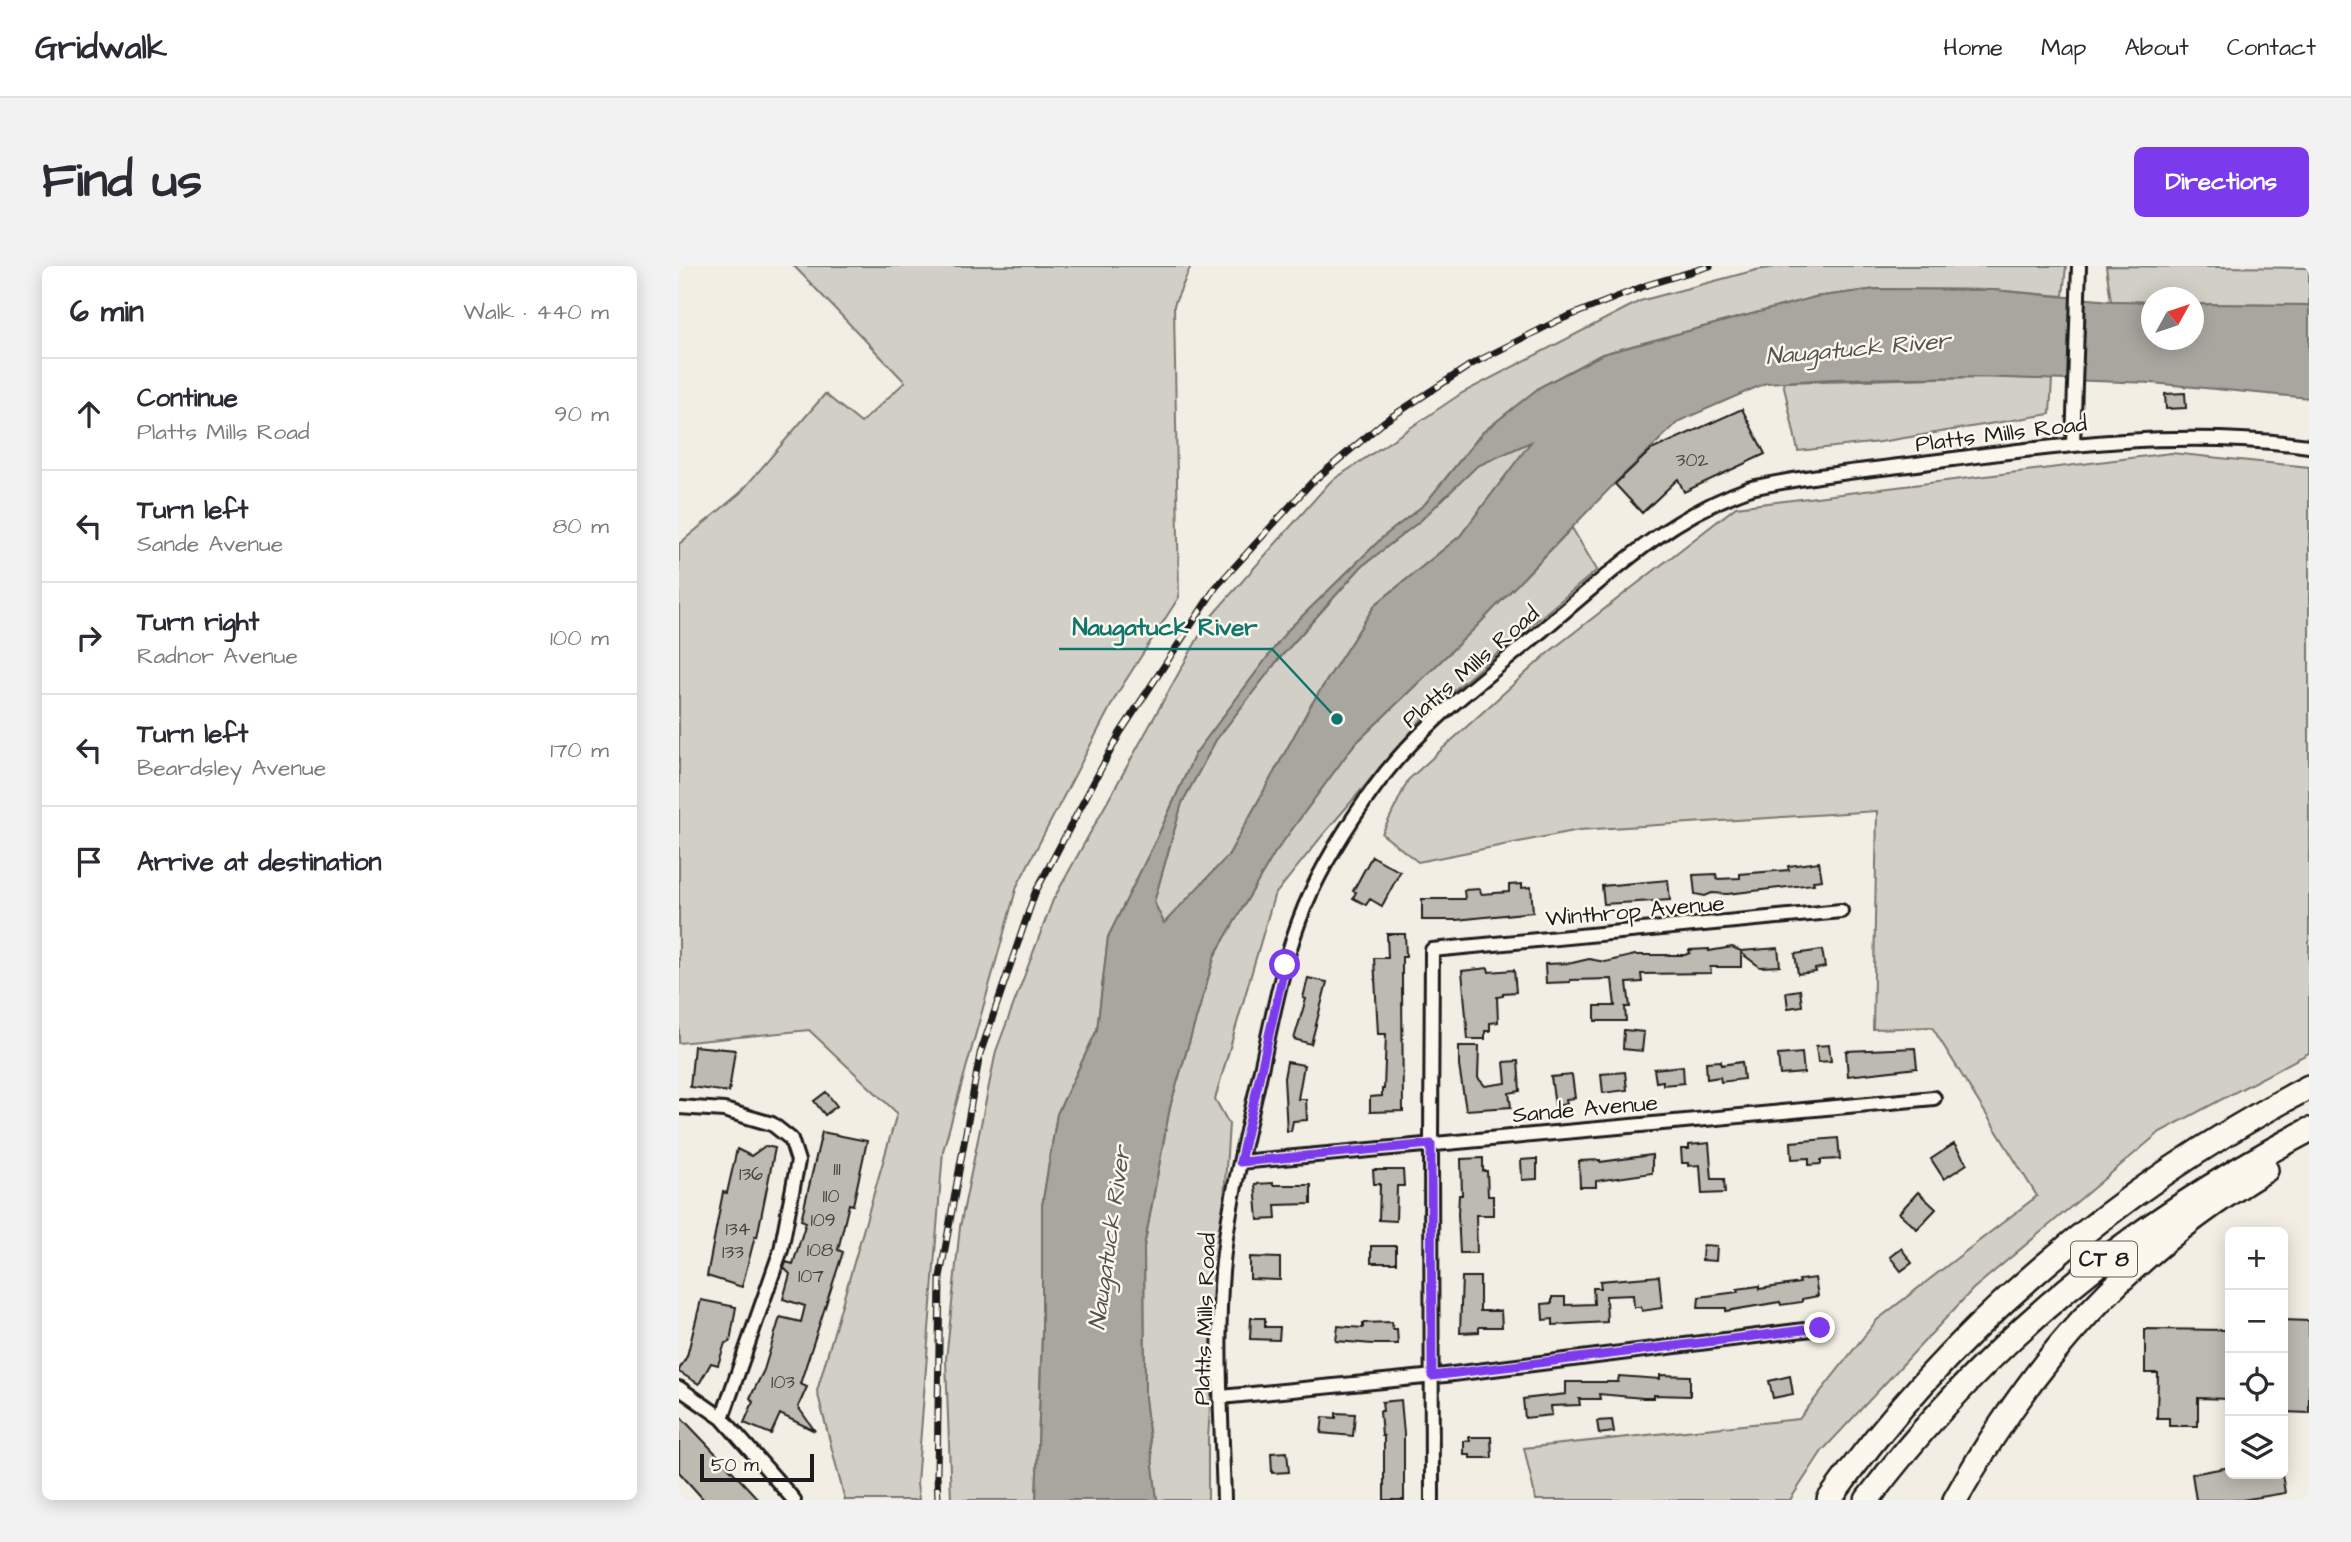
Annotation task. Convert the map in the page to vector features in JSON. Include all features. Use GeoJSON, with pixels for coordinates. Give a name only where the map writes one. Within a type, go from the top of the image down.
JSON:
{"type":"FeatureCollection","features":[{"type":"Feature","properties":{"kind":"highway","name":"CT 8"},"geometry":{"type":"LineString","coordinates":[[1829,1500],[1904,1405],[1950,1355],[2015,1292],[2107,1215],[2199,1151],[2309,1087]]}},
{"type":"Feature","properties":{"kind":"highway","name":"CT 8"},"geometry":{"type":"LineString","coordinates":[[1867,1500],[1964,1384],[2002,1346],[2084,1275],[2127,1241],[2195,1195],[2309,1130]]}},
{"type":"Feature","properties":{"kind":"highway"},"geometry":{"type":"LineString","coordinates":[[1955,1500],[2017,1398],[2065,1338],[2111,1290],[2155,1249],[2199,1214],[2309,1146]]}},
{"type":"Feature","properties":{"kind":"highway"},"geometry":{"type":"LineString","coordinates":[[1814,1500],[1841,1468],[1904,1405]]}},
{"type":"Feature","properties":{"kind":"street"},"geometry":{"type":"LineString","coordinates":[[2073,444],[2079,269]]}},
{"type":"Feature","properties":{"kind":"street","name":"Platts Mills Road"},"geometry":{"type":"LineString","coordinates":[[1224,1500],[1222,1273],[1240,1162],[1285,965],[1314,886],[1339,841],[1378,782],[1417,738],[1459,699],[1641,546],[1686,517],[1730,495],[1773,483],[2073,444],[2175,438],[2309,446]]}},
{"type":"Feature","properties":{"kind":"street","name":"Winthrop Avenue"},"geometry":{"type":"LineString","coordinates":[[1431,1144],[1432,950],[1841,911]]}},
{"type":"Feature","properties":{"kind":"street","name":"Sande Avenue"},"geometry":{"type":"LineString","coordinates":[[1240,1162],[1934,1098]]}},
{"type":"Feature","properties":{"kind":"street"},"geometry":{"type":"LineString","coordinates":[[679,1107],[724,1110],[772,1124],[791,1139],[798,1161],[781,1250],[722,1418]]}},
{"type":"Feature","properties":{"kind":"street"},"geometry":{"type":"LineString","coordinates":[[1431,1144],[1432,1500]]}},
{"type":"Feature","properties":{"kind":"street"},"geometry":{"type":"LineString","coordinates":[[1221,1397],[1432,1376],[1820,1328]]}},
{"type":"Feature","properties":{"kind":"street"},"geometry":{"type":"LineString","coordinates":[[679,1388],[722,1418],[794,1500]]}},
{"type":"Feature","properties":{"kind":"shaded area"},"geometry":{"type":"Polygon","coordinates":[[[794,266],[1191,266],[1174,305],[1179,597],[1117,694],[1017,886],[943,1151],[917,1483],[919,1500],[845,1500],[817,1391],[897,1113],[809,1030],[679,1043],[679,544],[740,493],[825,394],[861,423],[905,382],[794,266]]]}},
{"type":"Feature","properties":{"kind":"shaded area"},"geometry":{"type":"Polygon","coordinates":[[[1782,266],[2066,266],[2063,296],[1993,290],[1876,289],[1815,297],[1602,354],[1540,387],[1482,433],[1425,504],[1383,537],[1287,631],[1195,754],[1108,937],[1097,1030],[1057,1114],[1042,1206],[1042,1332],[1036,1500],[951,1500],[946,1360],[960,1227],[996,1051],[1053,900],[1208,620],[1330,482],[1462,393],[1640,301],[1756,270],[1782,266]]]}},
{"type":"Feature","properties":{"kind":"shaded area"},"geometry":{"type":"Polygon","coordinates":[[[2106,266],[2309,268],[2309,305],[2204,304],[2204,287],[2141,287],[2141,302],[2111,301],[2106,266]]]}},
{"type":"Feature","properties":{"kind":"shaded area"},"geometry":{"type":"Polygon","coordinates":[[[1980,377],[2052,379],[2050,414],[1880,442],[1798,451],[1783,382],[1980,377]]]}},
{"type":"Feature","properties":{"kind":"shaded area"},"geometry":{"type":"Polygon","coordinates":[[[1532,441],[1460,536],[1375,605],[1311,705],[1228,856],[1164,924],[1154,902],[1182,803],[1216,740],[1278,660],[1361,567],[1420,521],[1477,466],[1532,441]]]}},
{"type":"Feature","properties":{"kind":"shaded area"},"geometry":{"type":"Polygon","coordinates":[[[2171,453],[2309,467],[2309,1053],[2160,1132],[1973,1289],[1822,1451],[1790,1500],[1536,1500],[1524,1448],[1799,1419],[1877,1320],[2037,1196],[1932,1027],[1873,1029],[1877,811],[1579,830],[1418,862],[1382,834],[1408,780],[1549,652],[1736,507],[2171,453]]]}},
{"type":"Feature","properties":{"kind":"shaded area"},"geometry":{"type":"Polygon","coordinates":[[[1572,528],[1597,570],[1427,713],[1274,896],[1215,1099],[1229,1124],[1208,1439],[1208,1500],[1157,1500],[1145,1398],[1144,1247],[1170,1107],[1215,955],[1274,854],[1353,746],[1475,628],[1572,528]]]}},
{"type":"Feature","properties":{"kind":"water"},"geometry":{"type":"Polygon","coordinates":[[[1876,289],[1993,290],[2141,302],[2141,350],[2204,350],[2204,304],[2309,305],[2309,398],[2152,383],[1980,377],[1833,379],[1766,383],[1679,421],[1475,628],[1353,746],[1274,854],[1215,955],[1170,1107],[1144,1247],[1145,1398],[1157,1500],[1036,1500],[1042,1338],[1042,1206],[1057,1114],[1097,1030],[1108,937],[1195,754],[1287,631],[1383,537],[1425,504],[1482,433],[1540,387],[1603,354],[1815,297],[1876,289]],[[1531,442],[1477,466],[1420,521],[1361,567],[1278,660],[1216,740],[1182,803],[1154,902],[1164,923],[1228,856],[1311,705],[1375,605],[1460,536],[1531,442]]]}},
{"type":"Feature","properties":{"kind":"building"},"geometry":{"type":"Polygon","coordinates":[[[2185,393],[2186,408],[2166,409],[2165,394],[2185,393]]]}},
{"type":"Feature","properties":{"kind":"building"},"geometry":{"type":"Polygon","coordinates":[[[1742,409],[1765,454],[1684,492],[1678,479],[1642,513],[1615,484],[1651,450],[1742,409]]]}},
{"type":"Feature","properties":{"kind":"building"},"geometry":{"type":"Polygon","coordinates":[[[1372,856],[1400,872],[1382,906],[1370,899],[1366,905],[1353,898],[1356,892],[1353,891],[1372,856]]]}},
{"type":"Feature","properties":{"kind":"building"},"geometry":{"type":"Polygon","coordinates":[[[1819,862],[1822,880],[1813,881],[1814,884],[1727,894],[1712,893],[1705,896],[1695,894],[1693,875],[1716,874],[1717,879],[1740,878],[1740,874],[1789,870],[1788,866],[1819,862]]]}},
{"type":"Feature","properties":{"kind":"building"},"geometry":{"type":"Polygon","coordinates":[[[1668,880],[1670,900],[1604,904],[1602,886],[1668,880]]]}},
{"type":"Feature","properties":{"kind":"building"},"geometry":{"type":"Polygon","coordinates":[[[1522,884],[1522,888],[1531,887],[1533,912],[1456,920],[1422,920],[1422,899],[1465,899],[1464,890],[1480,889],[1481,894],[1509,892],[1509,885],[1522,884]]]}},
{"type":"Feature","properties":{"kind":"building"},"geometry":{"type":"Polygon","coordinates":[[[1387,934],[1405,934],[1406,957],[1402,957],[1403,1111],[1370,1112],[1370,1097],[1382,1096],[1384,1089],[1386,1034],[1378,1034],[1374,958],[1388,958],[1387,934]]]}},
{"type":"Feature","properties":{"kind":"building"},"geometry":{"type":"Polygon","coordinates":[[[1732,947],[1741,951],[1778,948],[1780,966],[1760,967],[1741,953],[1741,967],[1710,967],[1711,973],[1641,974],[1642,982],[1627,983],[1630,1007],[1625,1007],[1626,1021],[1595,1021],[1595,1006],[1615,1006],[1612,979],[1546,983],[1545,964],[1589,959],[1605,962],[1635,955],[1685,955],[1690,953],[1689,950],[1709,951],[1732,947]]]}},
{"type":"Feature","properties":{"kind":"building"},"geometry":{"type":"Polygon","coordinates":[[[1822,950],[1825,967],[1815,969],[1816,972],[1798,974],[1795,954],[1822,950]]]}},
{"type":"Feature","properties":{"kind":"building"},"geometry":{"type":"Polygon","coordinates":[[[1488,968],[1489,972],[1514,970],[1516,992],[1503,993],[1503,996],[1497,997],[1498,1022],[1490,1023],[1490,1031],[1485,1031],[1485,1039],[1468,1039],[1462,971],[1488,968]]]}},
{"type":"Feature","properties":{"kind":"building"},"geometry":{"type":"Polygon","coordinates":[[[1308,978],[1327,982],[1311,1044],[1294,1039],[1306,999],[1303,998],[1308,978]]]}},
{"type":"Feature","properties":{"kind":"building"},"geometry":{"type":"Polygon","coordinates":[[[1800,990],[1802,1006],[1788,1008],[1786,992],[1800,990]]]}},
{"type":"Feature","properties":{"kind":"building"},"geometry":{"type":"Polygon","coordinates":[[[1624,1030],[1644,1032],[1642,1051],[1623,1049],[1624,1030]]]}},
{"type":"Feature","properties":{"kind":"building"},"geometry":{"type":"Polygon","coordinates":[[[1829,1045],[1831,1061],[1818,1062],[1816,1046],[1829,1045]]]}},
{"type":"Feature","properties":{"kind":"building"},"geometry":{"type":"Polygon","coordinates":[[[694,1046],[735,1050],[729,1092],[690,1087],[694,1046]]]}},
{"type":"Feature","properties":{"kind":"building"},"geometry":{"type":"Polygon","coordinates":[[[1459,1046],[1479,1046],[1478,1078],[1485,1086],[1506,1083],[1504,1062],[1518,1061],[1520,1091],[1509,1093],[1511,1107],[1466,1110],[1459,1066],[1459,1046]]]}},
{"type":"Feature","properties":{"kind":"building"},"geometry":{"type":"Polygon","coordinates":[[[1915,1048],[1917,1068],[1848,1076],[1846,1051],[1915,1048]]]}},
{"type":"Feature","properties":{"kind":"building"},"geometry":{"type":"Polygon","coordinates":[[[1802,1053],[1804,1073],[1780,1075],[1778,1055],[1802,1053]]]}},
{"type":"Feature","properties":{"kind":"building"},"geometry":{"type":"Polygon","coordinates":[[[1721,1061],[1721,1065],[1742,1062],[1744,1079],[1721,1082],[1720,1077],[1707,1079],[1706,1062],[1721,1061]]]}},
{"type":"Feature","properties":{"kind":"building"},"geometry":{"type":"Polygon","coordinates":[[[1287,1062],[1304,1065],[1298,1099],[1306,1099],[1307,1120],[1293,1121],[1291,1131],[1287,1131],[1284,1078],[1287,1062]]]}},
{"type":"Feature","properties":{"kind":"building"},"geometry":{"type":"Polygon","coordinates":[[[1683,1066],[1684,1083],[1663,1085],[1663,1081],[1656,1082],[1654,1069],[1683,1066]]]}},
{"type":"Feature","properties":{"kind":"building"},"geometry":{"type":"Polygon","coordinates":[[[1625,1072],[1627,1090],[1603,1093],[1601,1074],[1625,1072]]]}},
{"type":"Feature","properties":{"kind":"building"},"geometry":{"type":"Polygon","coordinates":[[[1572,1075],[1575,1098],[1566,1099],[1567,1104],[1555,1106],[1551,1077],[1572,1075]]]}},
{"type":"Feature","properties":{"kind":"building"},"geometry":{"type":"Polygon","coordinates":[[[826,1092],[837,1106],[825,1115],[814,1101],[826,1092]]]}},
{"type":"Feature","properties":{"kind":"building"},"geometry":{"type":"Polygon","coordinates":[[[822,1132],[867,1141],[853,1205],[849,1204],[838,1250],[843,1252],[800,1384],[807,1387],[798,1407],[815,1431],[780,1414],[771,1434],[744,1423],[753,1402],[750,1398],[764,1370],[780,1317],[801,1322],[805,1306],[783,1299],[790,1274],[784,1268],[786,1262],[793,1264],[806,1222],[801,1220],[822,1132]]]}},
{"type":"Feature","properties":{"kind":"building"},"geometry":{"type":"Polygon","coordinates":[[[1838,1138],[1840,1159],[1821,1160],[1821,1164],[1809,1165],[1809,1158],[1792,1159],[1791,1142],[1838,1138]]]}},
{"type":"Feature","properties":{"kind":"building"},"geometry":{"type":"Polygon","coordinates":[[[1709,1143],[1712,1179],[1724,1179],[1725,1193],[1702,1194],[1700,1165],[1688,1166],[1688,1163],[1682,1163],[1681,1149],[1689,1149],[1689,1145],[1709,1143]]]}},
{"type":"Feature","properties":{"kind":"building"},"geometry":{"type":"Polygon","coordinates":[[[1954,1144],[1967,1164],[1944,1179],[1931,1159],[1954,1144]]]}},
{"type":"Feature","properties":{"kind":"building"},"geometry":{"type":"Polygon","coordinates":[[[765,1146],[775,1148],[757,1237],[755,1236],[742,1287],[707,1276],[723,1192],[727,1193],[737,1149],[751,1156],[765,1146]]]}},
{"type":"Feature","properties":{"kind":"building"},"geometry":{"type":"Polygon","coordinates":[[[1652,1155],[1652,1173],[1596,1181],[1596,1187],[1580,1187],[1579,1161],[1600,1162],[1652,1155]]]}},
{"type":"Feature","properties":{"kind":"building"},"geometry":{"type":"Polygon","coordinates":[[[1483,1158],[1483,1171],[1487,1171],[1488,1196],[1493,1196],[1493,1215],[1476,1215],[1477,1253],[1460,1253],[1458,1214],[1459,1195],[1462,1195],[1461,1159],[1483,1158]]]}},
{"type":"Feature","properties":{"kind":"building"},"geometry":{"type":"Polygon","coordinates":[[[1537,1159],[1537,1179],[1522,1180],[1521,1160],[1537,1159]]]}},
{"type":"Feature","properties":{"kind":"building"},"geometry":{"type":"Polygon","coordinates":[[[1373,1170],[1403,1170],[1404,1186],[1397,1186],[1396,1221],[1379,1220],[1380,1184],[1374,1184],[1373,1170]]]}},
{"type":"Feature","properties":{"kind":"building"},"geometry":{"type":"Polygon","coordinates":[[[1255,1184],[1311,1185],[1311,1204],[1275,1205],[1276,1219],[1258,1220],[1255,1184]]]}},
{"type":"Feature","properties":{"kind":"building"},"geometry":{"type":"Polygon","coordinates":[[[1918,1192],[1936,1209],[1917,1229],[1899,1213],[1918,1192]]]}},
{"type":"Feature","properties":{"kind":"building"},"geometry":{"type":"Polygon","coordinates":[[[1703,1245],[1717,1246],[1716,1261],[1702,1260],[1703,1245]]]}},
{"type":"Feature","properties":{"kind":"building"},"geometry":{"type":"Polygon","coordinates":[[[1371,1246],[1396,1246],[1396,1263],[1371,1263],[1371,1246]]]}},
{"type":"Feature","properties":{"kind":"building"},"geometry":{"type":"Polygon","coordinates":[[[1901,1248],[1912,1263],[1901,1271],[1890,1257],[1901,1248]]]}},
{"type":"Feature","properties":{"kind":"building"},"geometry":{"type":"Polygon","coordinates":[[[1250,1257],[1280,1258],[1280,1280],[1250,1279],[1250,1257]]]}},
{"type":"Feature","properties":{"kind":"building"},"geometry":{"type":"Polygon","coordinates":[[[1659,1276],[1662,1308],[1642,1311],[1641,1307],[1634,1307],[1633,1295],[1606,1296],[1607,1322],[1553,1325],[1553,1319],[1543,1320],[1542,1304],[1552,1303],[1552,1297],[1565,1297],[1565,1305],[1594,1304],[1593,1288],[1601,1288],[1600,1281],[1659,1276]]]}},
{"type":"Feature","properties":{"kind":"building"},"geometry":{"type":"Polygon","coordinates":[[[1462,1277],[1480,1277],[1480,1311],[1501,1311],[1502,1327],[1479,1327],[1479,1332],[1460,1333],[1462,1277]]]}},
{"type":"Feature","properties":{"kind":"building"},"geometry":{"type":"Polygon","coordinates":[[[1815,1278],[1818,1296],[1802,1299],[1802,1302],[1781,1305],[1780,1302],[1726,1311],[1726,1308],[1698,1308],[1699,1297],[1738,1292],[1737,1289],[1800,1283],[1799,1280],[1815,1278]]]}},
{"type":"Feature","properties":{"kind":"building"},"geometry":{"type":"Polygon","coordinates":[[[701,1300],[736,1307],[730,1342],[725,1343],[718,1365],[711,1363],[699,1384],[679,1370],[687,1356],[701,1300]]]}},
{"type":"Feature","properties":{"kind":"building"},"geometry":{"type":"Polygon","coordinates":[[[1251,1318],[1265,1318],[1265,1327],[1280,1327],[1279,1340],[1250,1339],[1251,1318]]]}},
{"type":"Feature","properties":{"kind":"building"},"geometry":{"type":"Polygon","coordinates":[[[2288,1320],[2309,1321],[2309,1413],[2288,1412],[2288,1320]]]}},
{"type":"Feature","properties":{"kind":"building"},"geometry":{"type":"Polygon","coordinates":[[[1392,1322],[1393,1329],[1397,1329],[1398,1344],[1336,1341],[1338,1326],[1363,1328],[1363,1323],[1392,1322]]]}},
{"type":"Feature","properties":{"kind":"building"},"geometry":{"type":"Polygon","coordinates":[[[2145,1329],[2225,1330],[2225,1399],[2198,1398],[2198,1426],[2169,1426],[2169,1418],[2157,1418],[2158,1373],[2145,1373],[2145,1329]]]}},
{"type":"Feature","properties":{"kind":"building"},"geometry":{"type":"Polygon","coordinates":[[[1660,1375],[1690,1376],[1690,1396],[1654,1395],[1654,1398],[1643,1398],[1599,1394],[1600,1399],[1579,1399],[1580,1405],[1551,1406],[1552,1415],[1525,1418],[1523,1399],[1566,1394],[1566,1382],[1618,1382],[1619,1376],[1660,1379],[1660,1375]]]}},
{"type":"Feature","properties":{"kind":"building"},"geometry":{"type":"Polygon","coordinates":[[[1790,1376],[1793,1394],[1773,1398],[1769,1381],[1790,1376]]]}},
{"type":"Feature","properties":{"kind":"building"},"geometry":{"type":"Polygon","coordinates":[[[1401,1400],[1404,1500],[1384,1500],[1384,1436],[1380,1411],[1383,1411],[1382,1402],[1401,1400]]]}},
{"type":"Feature","properties":{"kind":"building"},"geometry":{"type":"Polygon","coordinates":[[[1336,1413],[1355,1414],[1353,1436],[1321,1433],[1323,1417],[1336,1418],[1336,1413]]]}},
{"type":"Feature","properties":{"kind":"building"},"geometry":{"type":"Polygon","coordinates":[[[679,1415],[759,1500],[704,1500],[679,1472],[679,1415]]]}},
{"type":"Feature","properties":{"kind":"building"},"geometry":{"type":"Polygon","coordinates":[[[1612,1420],[1614,1432],[1599,1434],[1597,1421],[1612,1420]]]}},
{"type":"Feature","properties":{"kind":"building"},"geometry":{"type":"Polygon","coordinates":[[[1469,1437],[1491,1437],[1492,1458],[1470,1458],[1470,1455],[1464,1455],[1464,1441],[1470,1441],[1469,1437]]]}},
{"type":"Feature","properties":{"kind":"building"},"geometry":{"type":"Polygon","coordinates":[[[1287,1452],[1289,1472],[1272,1473],[1271,1453],[1287,1452]]]}},
{"type":"Feature","properties":{"kind":"building"},"geometry":{"type":"Polygon","coordinates":[[[2225,1468],[2225,1479],[2283,1479],[2285,1493],[2242,1500],[2196,1500],[2192,1474],[2225,1468]]]}},
{"type":"Feature","properties":{"kind":"railway"},"geometry":{"type":"LineString","coordinates":[[938,1500],[940,1277],[980,1054],[1035,893],[1120,733],[1216,587],[1311,483],[1385,421],[1472,364],[1557,321],[1647,285],[1710,266]]}},
{"type":"Feature","properties":{"kind":"place","name":"Naugatuck River"},"geometry":{"type":"Point","coordinates":[1337,719]}},
{"type":"Feature","properties":{"kind":"route"},"geometry":{"type":"LineString","coordinates":[[1285,965],[1240,1162],[1431,1144],[1432,1376],[1820,1328]]}}]}
